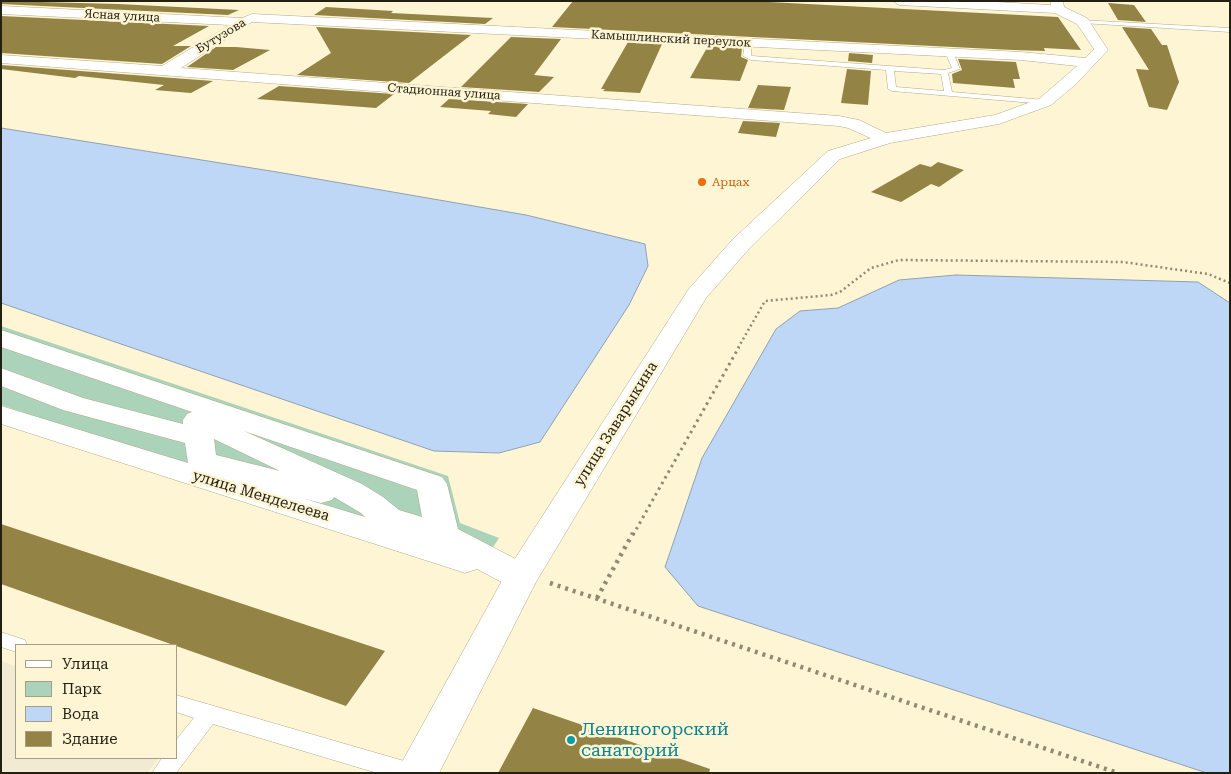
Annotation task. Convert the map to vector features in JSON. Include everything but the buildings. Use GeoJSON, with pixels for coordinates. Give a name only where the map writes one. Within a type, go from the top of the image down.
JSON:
{"type":"FeatureCollection","features":[{"type":"Feature","properties":{"kind":"street"},"geometry":{"type":"LineString","coordinates":[[899,1],[1057,5],[1082,21],[1100,50],[1090,62],[1045,102]]}},
{"type":"Feature","properties":{"kind":"street","name":"Бутузова"},"geometry":{"type":"LineString","coordinates":[[164,71],[268,7]]}},
{"type":"Feature","properties":{"kind":"street","name":"Ясная улица"},"geometry":{"type":"LineString","coordinates":[[1,10],[247,20]]}},
{"type":"Feature","properties":{"kind":"street","name":"Камышлинский переулок"},"geometry":{"type":"LineString","coordinates":[[247,20],[949,52],[1090,62]]}},
{"type":"Feature","properties":{"kind":"street","name":"Стадионная улица"},"geometry":{"type":"LineString","coordinates":[[1,59],[839,121],[853,124],[884,139]]}},
{"type":"Feature","properties":{"kind":"street","name":"улица Заварыкина"},"geometry":{"type":"LineString","coordinates":[[417,773],[521,577],[696,295],[742,244],[834,155],[884,139],[999,119],[1045,102]]}},
{"type":"Feature","properties":{"kind":"street"},"geometry":{"type":"LineString","coordinates":[[1,338],[430,484],[443,536]]}},
{"type":"Feature","properties":{"kind":"street"},"geometry":{"type":"LineString","coordinates":[[7,367],[115,376],[198,429]]}},
{"type":"Feature","properties":{"kind":"street"},"geometry":{"type":"LineString","coordinates":[[7,367],[73,404],[198,429]]}},
{"type":"Feature","properties":{"kind":"street","name":"улица Менделеева"},"geometry":{"type":"LineString","coordinates":[[1,416],[521,577]]}},
{"type":"Feature","properties":{"kind":"street"},"geometry":{"type":"LineString","coordinates":[[198,429],[202,461],[372,505],[387,518],[443,536],[521,577]]}},
{"type":"Feature","properties":{"kind":"lane"},"geometry":{"type":"LineString","coordinates":[[1082,21],[1230,30]]}},
{"type":"Feature","properties":{"kind":"lane"},"geometry":{"type":"LineString","coordinates":[[748,43],[747,56],[751,58],[944,72],[956,69],[949,52]]}},
{"type":"Feature","properties":{"kind":"lane"},"geometry":{"type":"LineString","coordinates":[[890,68],[892,88],[1045,102]]}},
{"type":"Feature","properties":{"kind":"lane"},"geometry":{"type":"LineString","coordinates":[[944,72],[949,94]]}},
{"type":"Feature","properties":{"kind":"lane"},"geometry":{"type":"LineString","coordinates":[[1,639],[15,644]]}},
{"type":"Feature","properties":{"kind":"lane"},"geometry":{"type":"LineString","coordinates":[[178,703],[209,714],[411,773]]}},
{"type":"Feature","properties":{"kind":"lane"},"geometry":{"type":"LineString","coordinates":[[178,753],[209,714]]}},
{"type":"Feature","properties":{"kind":"lane"},"geometry":{"type":"LineString","coordinates":[[163,773],[174,759]]}},
{"type":"Feature","properties":{"kind":"path"},"geometry":{"type":"LineString","coordinates":[[597,598],[765,301],[835,294],[871,268],[899,260],[1123,262],[1208,274],[1230,283]]}},
{"type":"Feature","properties":{"kind":"path"},"geometry":{"type":"LineString","coordinates":[[563,586],[744,649],[1118,773]]}},
{"type":"Feature","properties":{"kind":"shaded area"},"geometry":{"type":"Polygon","coordinates":[[[1,661],[15,666],[15,759],[158,759],[147,773],[1,773],[1,661]]]}},
{"type":"Feature","properties":{"kind":"green space"},"geometry":{"type":"Polygon","coordinates":[[[1,326],[448,476],[460,523],[499,538],[480,567],[1,405],[1,326]]]}},
{"type":"Feature","properties":{"kind":"water"},"geometry":{"type":"Polygon","coordinates":[[[1,128],[277,172],[526,215],[645,244],[648,266],[629,305],[540,442],[499,453],[434,451],[1,303],[1,128]]]}},
{"type":"Feature","properties":{"kind":"water"},"geometry":{"type":"Polygon","coordinates":[[[956,275],[1198,282],[1230,303],[1230,773],[1207,773],[698,606],[665,567],[702,458],[776,329],[800,311],[838,308],[899,280],[956,275]]]}},
{"type":"Feature","properties":{"kind":"place","name":"Арцах"},"geometry":{"type":"Point","coordinates":[702,182]}},
{"type":"Feature","properties":{"kind":"place","name":"Лениногорский санаторий"},"geometry":{"type":"Point","coordinates":[571,740]}}]}
